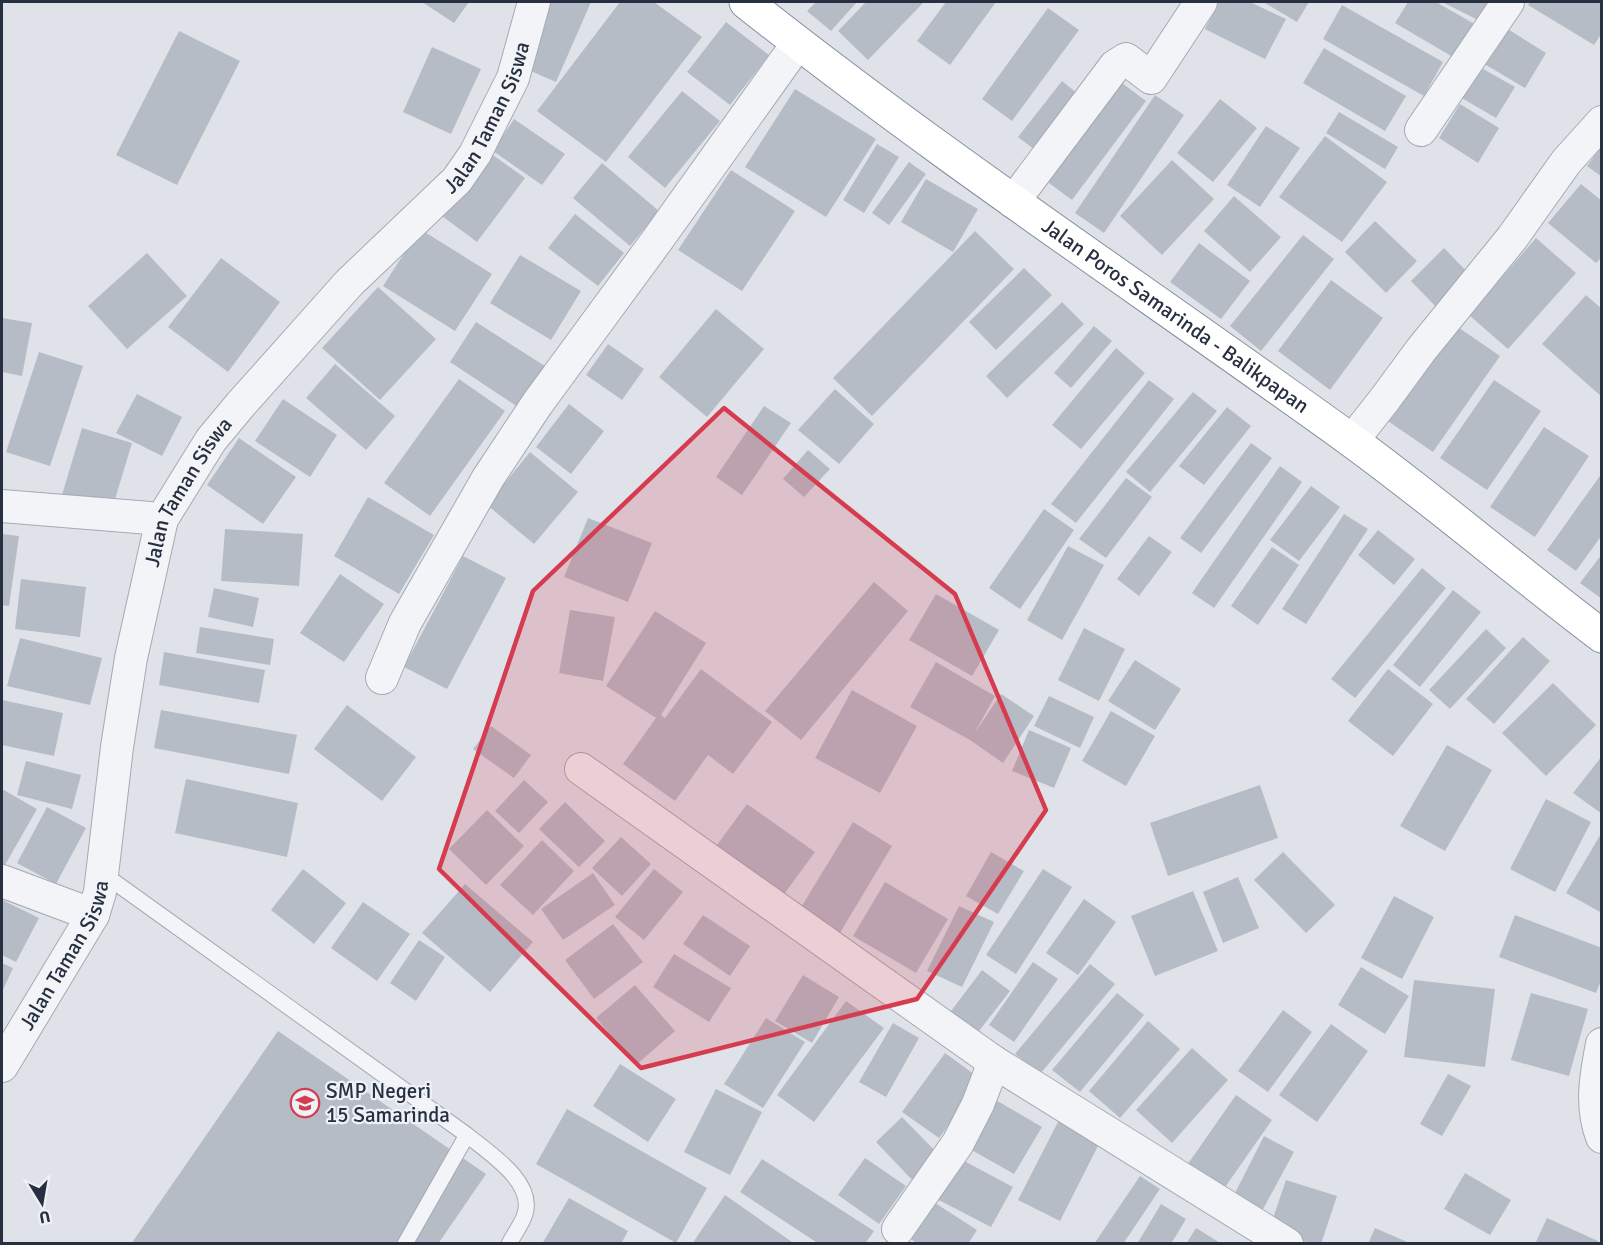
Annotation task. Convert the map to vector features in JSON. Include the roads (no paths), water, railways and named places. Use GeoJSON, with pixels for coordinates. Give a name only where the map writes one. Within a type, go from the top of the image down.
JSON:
{"type":"FeatureCollection","features":[{"type":"Feature","properties":{"kind":"highway","name":"Jalan Poros Samarinda - Balikpapan"},"geometry":{"type":"LineString","coordinates":[[746,2],[1013,202],[1352,441],[1602,636]]}},
{"type":"Feature","properties":{"kind":"street","name":"Jalan Taman Siswa"},"geometry":{"type":"LineString","coordinates":[[2,1066],[93,915],[100,892],[117,747],[131,658],[162,519],[211,440],[241,404],[349,283],[457,180],[475,154],[513,78],[534,2]]}},
{"type":"Feature","properties":{"kind":"street"},"geometry":{"type":"LineString","coordinates":[[1013,202],[1115,66],[1126,59],[1151,78],[1201,2]]}},
{"type":"Feature","properties":{"kind":"street"},"geometry":{"type":"LineString","coordinates":[[1421,130],[1508,2]]}},
{"type":"Feature","properties":{"kind":"street"},"geometry":{"type":"LineString","coordinates":[[382,678],[405,623],[500,460],[537,404],[798,43]]}},
{"type":"Feature","properties":{"kind":"street"},"geometry":{"type":"LineString","coordinates":[[1352,441],[1421,350],[1512,238],[1566,162],[1602,122]]}},
{"type":"Feature","properties":{"kind":"street"},"geometry":{"type":"LineString","coordinates":[[2,506],[162,519]]}},
{"type":"Feature","properties":{"kind":"street"},"geometry":{"type":"LineString","coordinates":[[581,769],[994,1062],[1287,1244]]}},
{"type":"Feature","properties":{"kind":"street"},"geometry":{"type":"LineString","coordinates":[[2,880],[93,915]]}},
{"type":"Feature","properties":{"kind":"street"},"geometry":{"type":"LineString","coordinates":[[1602,1044],[1594,1087],[1598,1128],[1602,1137]]}},
{"type":"Feature","properties":{"kind":"street"},"geometry":{"type":"LineString","coordinates":[[898,1229],[958,1143],[978,1104],[994,1062]]}},
{"type":"Feature","properties":{"kind":"lane"},"geometry":{"type":"LineString","coordinates":[[102,873],[467,1135],[508,1170],[523,1187],[525,1213],[509,1244]]}},
{"type":"Feature","properties":{"kind":"lane"},"geometry":{"type":"LineString","coordinates":[[405,1244],[467,1135]]}},
{"type":"Feature","properties":{"kind":"place","name":"SMP Negeri 15 Samarinda"},"geometry":{"type":"Point","coordinates":[305,1103]}}]}
